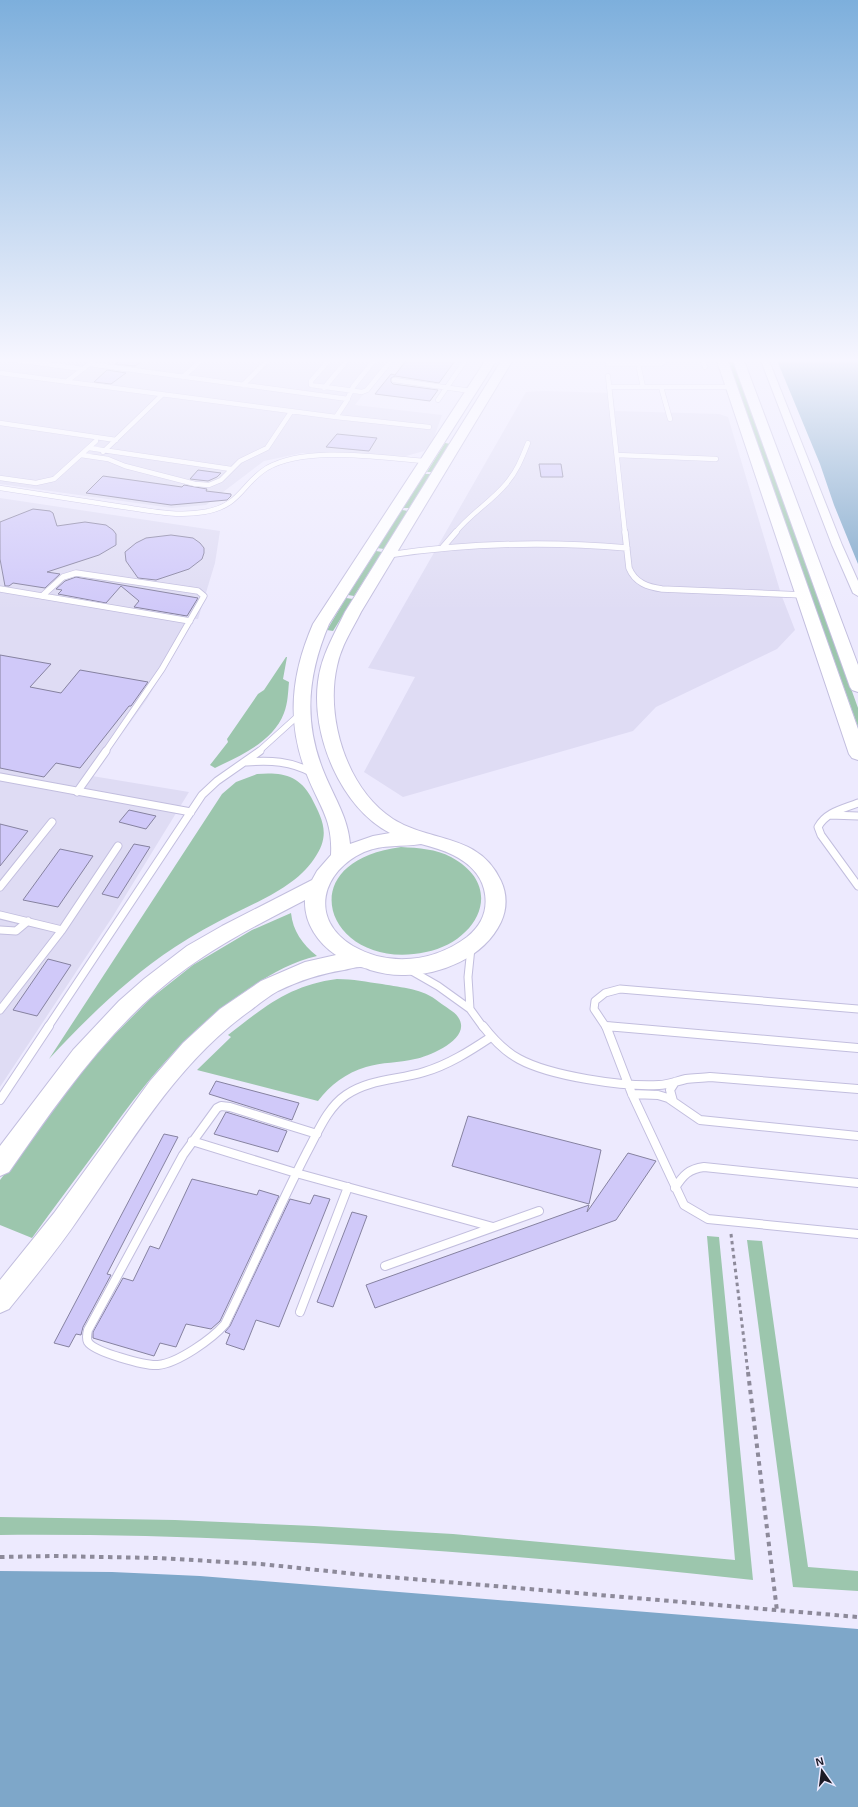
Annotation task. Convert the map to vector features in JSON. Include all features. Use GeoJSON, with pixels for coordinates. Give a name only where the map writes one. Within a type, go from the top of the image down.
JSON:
{"type":"FeatureCollection","features":[{"type":"Feature","properties":{"kind":"main road"},"geometry":{"type":"LineString","coordinates":[[340,858],[341,839],[338,820],[316,775],[307,744],[301,713],[302,682],[307,660],[314,638],[330,610],[438,442]]}},
{"type":"Feature","properties":{"kind":"main road"},"geometry":{"type":"LineString","coordinates":[[419,838],[397,838],[376,841],[363,845],[340,858],[324,875],[318,885],[315,895],[315,906],[321,927],[337,946],[361,959],[389,966],[416,966],[441,961],[472,946],[481,937],[493,918],[496,898],[490,878],[476,861],[456,848],[444,843],[419,838],[405,833],[382,820],[364,804],[337,760],[328,733],[326,720],[325,689],[335,647],[353,612],[457,442]]}},
{"type":"Feature","properties":{"kind":"main road"},"geometry":{"type":"LineString","coordinates":[[750,442],[803,595],[855,738],[858,754]]}},
{"type":"Feature","properties":{"kind":"main road"},"geometry":{"type":"LineString","coordinates":[[768,442],[858,686]]}},
{"type":"Feature","properties":{"kind":"main road"},"geometry":{"type":"LineString","coordinates":[[314,638],[321,636],[328,638],[322,651],[316,678],[317,696],[326,720]]}},
{"type":"Feature","properties":{"kind":"main road"},"geometry":{"type":"LineString","coordinates":[[0,1165],[67,1072],[90,1044],[154,981],[203,947],[318,885]]}},
{"type":"Feature","properties":{"kind":"main road"},"geometry":{"type":"LineString","coordinates":[[0,1300],[49,1240],[141,1109],[177,1064],[206,1034],[237,1008],[284,978],[313,966],[334,961],[361,959]]}},
{"type":"Feature","properties":{"kind":"street"},"geometry":{"type":"LineString","coordinates":[[797,442],[837,546],[858,593]]}},
{"type":"Feature","properties":{"kind":"lane"},"geometry":{"type":"LineString","coordinates":[[0,478],[36,483],[48,481],[58,477],[95,442]]}},
{"type":"Feature","properties":{"kind":"lane"},"geometry":{"type":"LineString","coordinates":[[97,457],[113,442]]}},
{"type":"Feature","properties":{"kind":"lane"},"geometry":{"type":"LineString","coordinates":[[81,455],[97,457],[202,485],[209,485],[221,480],[240,461],[267,448],[271,442]]}},
{"type":"Feature","properties":{"kind":"lane"},"geometry":{"type":"LineString","coordinates":[[616,442],[629,568],[632,576],[641,583],[654,588],[803,595]]}},
{"type":"Feature","properties":{"kind":"lane"},"geometry":{"type":"LineString","coordinates":[[443,547],[464,520],[493,497],[506,484],[517,469],[528,443]]}},
{"type":"Feature","properties":{"kind":"lane"},"geometry":{"type":"LineString","coordinates":[[89,448],[231,469]]}},
{"type":"Feature","properties":{"kind":"lane"},"geometry":{"type":"LineString","coordinates":[[0,488],[167,513],[184,514],[201,512],[224,506],[236,499],[255,477],[265,469],[296,458],[332,455],[426,461]]}},
{"type":"Feature","properties":{"kind":"lane"},"geometry":{"type":"LineString","coordinates":[[617,455],[716,459]]}},
{"type":"Feature","properties":{"kind":"lane"},"geometry":{"type":"LineString","coordinates":[[388,555],[443,547],[526,542],[627,548]]}},
{"type":"Feature","properties":{"kind":"lane"},"geometry":{"type":"LineString","coordinates":[[42,596],[64,577],[73,574],[198,591],[203,594],[204,598],[162,669],[77,792]]}},
{"type":"Feature","properties":{"kind":"lane"},"geometry":{"type":"LineString","coordinates":[[0,589],[190,621]]}},
{"type":"Feature","properties":{"kind":"lane"},"geometry":{"type":"LineString","coordinates":[[0,1100],[209,787],[227,772],[246,762],[279,735],[301,713]]}},
{"type":"Feature","properties":{"kind":"lane"},"geometry":{"type":"LineString","coordinates":[[246,762],[277,760],[292,763],[305,768],[316,775]]}},
{"type":"Feature","properties":{"kind":"lane"},"geometry":{"type":"LineString","coordinates":[[0,777],[191,812]]}},
{"type":"Feature","properties":{"kind":"lane"},"geometry":{"type":"LineString","coordinates":[[858,803],[829,815],[819,824],[818,831],[858,886]]}},
{"type":"Feature","properties":{"kind":"lane"},"geometry":{"type":"LineString","coordinates":[[829,815],[858,816]]}},
{"type":"Feature","properties":{"kind":"lane"},"geometry":{"type":"LineString","coordinates":[[0,887],[52,822]]}},
{"type":"Feature","properties":{"kind":"lane"},"geometry":{"type":"LineString","coordinates":[[0,1010],[62,930],[118,846]]}},
{"type":"Feature","properties":{"kind":"lane"},"geometry":{"type":"LineString","coordinates":[[0,915],[62,930]]}},
{"type":"Feature","properties":{"kind":"lane"},"geometry":{"type":"LineString","coordinates":[[0,930],[14,933],[21,930],[28,921]]}},
{"type":"Feature","properties":{"kind":"lane"},"geometry":{"type":"LineString","coordinates":[[470,1009],[468,976],[472,946]]}},
{"type":"Feature","properties":{"kind":"lane"},"geometry":{"type":"LineString","coordinates":[[404,967],[438,986],[470,1009],[479,1024],[490,1037],[514,1056],[537,1067],[556,1073],[628,1084],[660,1085],[697,1077],[710,1077],[858,1089]]}},
{"type":"Feature","properties":{"kind":"lane"},"geometry":{"type":"LineString","coordinates":[[858,1009],[620,989],[605,993],[595,1000],[594,1009],[606,1026],[632,1094],[684,1205],[708,1219],[858,1234]]}},
{"type":"Feature","properties":{"kind":"lane"},"geometry":{"type":"LineString","coordinates":[[606,1026],[858,1048]]}},
{"type":"Feature","properties":{"kind":"lane"},"geometry":{"type":"LineString","coordinates":[[317,1134],[226,1106],[221,1106],[214,1111],[192,1141],[174,1170],[88,1330],[87,1335],[89,1343],[96,1348],[144,1364],[156,1365],[168,1362],[216,1336],[226,1324],[296,1173],[333,1106],[362,1086],[379,1080],[411,1075],[431,1069],[456,1058],[490,1037]]}},
{"type":"Feature","properties":{"kind":"lane"},"geometry":{"type":"LineString","coordinates":[[673,1101],[670,1090],[675,1082]]}},
{"type":"Feature","properties":{"kind":"lane"},"geometry":{"type":"LineString","coordinates":[[632,1094],[663,1096],[673,1101],[687,1114],[700,1120],[858,1136]]}},
{"type":"Feature","properties":{"kind":"lane"},"geometry":{"type":"LineString","coordinates":[[192,1141],[296,1173],[494,1227]]}},
{"type":"Feature","properties":{"kind":"lane"},"geometry":{"type":"LineString","coordinates":[[675,1188],[682,1176],[688,1171],[704,1167],[858,1183]]}},
{"type":"Feature","properties":{"kind":"lane"},"geometry":{"type":"LineString","coordinates":[[300,1312],[348,1187]]}},
{"type":"Feature","properties":{"kind":"lane"},"geometry":{"type":"LineString","coordinates":[[385,1266],[539,1211]]}},
{"type":"Feature","properties":{"kind":"path"},"geometry":{"type":"LineString","coordinates":[[730,1221],[777,1610]]}},
{"type":"Feature","properties":{"kind":"path"},"geometry":{"type":"LineString","coordinates":[[0,1557],[52,1556],[157,1558],[261,1564],[858,1617]]}},
{"type":"Feature","properties":{"kind":"shaded area"},"geometry":{"type":"Polygon","coordinates":[[[0,442],[432,442],[424,451],[406,456],[302,453],[264,461],[206,505],[172,508],[0,484],[0,442]]]}},
{"type":"Feature","properties":{"kind":"shaded area"},"geometry":{"type":"Polygon","coordinates":[[[497,442],[736,442],[781,594],[795,630],[777,649],[656,707],[633,731],[403,797],[364,772],[415,677],[368,668],[497,442]]]}},
{"type":"Feature","properties":{"kind":"shaded area"},"geometry":{"type":"Polygon","coordinates":[[[0,498],[220,531],[215,563],[198,619],[194,619],[147,699],[92,776],[189,792],[113,916],[0,1087],[0,498]]]}},
{"type":"Feature","properties":{"kind":"green space"},"geometry":{"type":"Polygon","coordinates":[[[756,442],[762,442],[858,708],[858,727],[756,442]]]}},
{"type":"Feature","properties":{"kind":"green space"},"geometry":{"type":"Polygon","coordinates":[[[445,443],[451,444],[432,472],[427,472],[445,443]]]}},
{"type":"Feature","properties":{"kind":"green space"},"geometry":{"type":"Polygon","coordinates":[[[425,474],[431,474],[409,508],[403,508],[425,474]]]}},
{"type":"Feature","properties":{"kind":"green space"},"geometry":{"type":"Polygon","coordinates":[[[402,510],[408,511],[384,549],[377,548],[402,510]]]}},
{"type":"Feature","properties":{"kind":"green space"},"geometry":{"type":"Polygon","coordinates":[[[376,551],[382,552],[354,596],[348,595],[376,551]]]}},
{"type":"Feature","properties":{"kind":"green space"},"geometry":{"type":"Polygon","coordinates":[[[346,598],[353,599],[333,631],[327,630],[346,598]]]}},
{"type":"Feature","properties":{"kind":"green space"},"geometry":{"type":"Polygon","coordinates":[[[286,657],[283,679],[289,682],[288,698],[284,713],[279,723],[264,740],[245,753],[215,768],[210,765],[228,742],[227,739],[258,694],[264,690],[286,657]]]}},
{"type":"Feature","properties":{"kind":"green space"},"geometry":{"type":"Polygon","coordinates":[[[257,774],[288,776],[301,784],[311,797],[322,820],[324,835],[314,859],[298,877],[288,885],[203,930],[158,959],[124,985],[49,1059],[222,794],[236,782],[257,774]]]}},
{"type":"Feature","properties":{"kind":"green space"},"geometry":{"type":"Polygon","coordinates":[[[401,847],[427,849],[445,854],[468,869],[478,883],[481,898],[479,912],[471,925],[459,937],[444,946],[426,952],[392,954],[365,947],[345,932],[334,913],[332,892],[342,873],[365,857],[401,847]]]}},
{"type":"Feature","properties":{"kind":"green space"},"geometry":{"type":"Polygon","coordinates":[[[291,913],[294,926],[299,937],[317,956],[289,965],[255,984],[204,1023],[185,1041],[150,1079],[32,1238],[0,1225],[0,1180],[83,1070],[116,1033],[150,999],[193,965],[252,930],[291,913]]]}},
{"type":"Feature","properties":{"kind":"green space"},"geometry":{"type":"Polygon","coordinates":[[[337,979],[405,988],[419,991],[433,997],[458,1017],[461,1025],[460,1032],[448,1045],[430,1054],[409,1060],[372,1065],[345,1076],[333,1085],[318,1101],[197,1070],[231,1037],[228,1035],[278,999],[305,986],[337,979]]]}},
{"type":"Feature","properties":{"kind":"green space"},"geometry":{"type":"Polygon","coordinates":[[[707,1236],[719,1237],[753,1580],[471,1553],[283,1541],[189,1537],[0,1535],[0,1517],[175,1520],[453,1534],[735,1560],[707,1236]]]}},
{"type":"Feature","properties":{"kind":"green space"},"geometry":{"type":"Polygon","coordinates":[[[747,1240],[762,1241],[808,1567],[858,1571],[858,1591],[793,1587],[747,1240]]]}},
{"type":"Feature","properties":{"kind":"water"},"geometry":{"type":"Polygon","coordinates":[[[811,442],[858,442],[858,564],[834,505],[811,442]]]}},
{"type":"Feature","properties":{"kind":"water"},"geometry":{"type":"Polygon","coordinates":[[[0,1571],[112,1572],[200,1576],[858,1629],[858,1807],[0,1807],[0,1571]]]}},
{"type":"Feature","properties":{"kind":"building"},"geometry":{"type":"Polygon","coordinates":[[[330,442],[374,442],[369,451],[326,447],[330,442]]]}},
{"type":"Feature","properties":{"kind":"building"},"geometry":{"type":"Polygon","coordinates":[[[539,464],[561,464],[563,477],[541,477],[539,464]]]}},
{"type":"Feature","properties":{"kind":"building"},"geometry":{"type":"Polygon","coordinates":[[[198,470],[221,473],[217,477],[208,481],[190,479],[198,470]]]}},
{"type":"Feature","properties":{"kind":"building"},"geometry":{"type":"Polygon","coordinates":[[[103,476],[182,487],[184,485],[207,489],[206,491],[231,494],[231,496],[227,500],[171,505],[86,493],[103,476]]]}},
{"type":"Feature","properties":{"kind":"building"},"geometry":{"type":"Polygon","coordinates":[[[33,509],[50,511],[53,513],[57,526],[85,522],[106,525],[116,534],[116,545],[99,555],[47,572],[60,574],[45,588],[13,583],[9,586],[5,586],[0,559],[0,522],[33,509]]]}},
{"type":"Feature","properties":{"kind":"building"},"geometry":{"type":"Polygon","coordinates":[[[171,535],[193,538],[200,543],[204,548],[202,559],[189,569],[156,580],[138,578],[126,561],[125,552],[136,543],[146,538],[171,535]]]}},
{"type":"Feature","properties":{"kind":"building"},"geometry":{"type":"Polygon","coordinates":[[[76,577],[198,598],[187,616],[134,607],[139,601],[121,586],[106,603],[58,594],[62,590],[56,589],[65,581],[76,577]]]}},
{"type":"Feature","properties":{"kind":"building"},"geometry":{"type":"Polygon","coordinates":[[[0,655],[51,664],[30,687],[61,693],[80,670],[148,682],[131,706],[129,706],[80,768],[56,763],[44,777],[0,768],[0,655]]]}},
{"type":"Feature","properties":{"kind":"building"},"geometry":{"type":"Polygon","coordinates":[[[129,810],[156,816],[146,829],[119,822],[129,810]]]}},
{"type":"Feature","properties":{"kind":"building"},"geometry":{"type":"Polygon","coordinates":[[[0,824],[28,831],[0,866],[0,824]]]}},
{"type":"Feature","properties":{"kind":"building"},"geometry":{"type":"Polygon","coordinates":[[[134,844],[150,847],[118,898],[102,894],[134,844]]]}},
{"type":"Feature","properties":{"kind":"building"},"geometry":{"type":"Polygon","coordinates":[[[60,849],[93,856],[58,907],[23,900],[60,849]]]}},
{"type":"Feature","properties":{"kind":"building"},"geometry":{"type":"Polygon","coordinates":[[[48,959],[71,965],[37,1016],[13,1010],[48,959]]]}},
{"type":"Feature","properties":{"kind":"building"},"geometry":{"type":"Polygon","coordinates":[[[216,1081],[299,1103],[292,1120],[209,1094],[216,1081]]]}},
{"type":"Feature","properties":{"kind":"building"},"geometry":{"type":"Polygon","coordinates":[[[226,1112],[287,1131],[278,1152],[214,1134],[226,1112]]]}},
{"type":"Feature","properties":{"kind":"building"},"geometry":{"type":"Polygon","coordinates":[[[468,1116],[601,1150],[589,1204],[452,1166],[468,1116]]]}},
{"type":"Feature","properties":{"kind":"building"},"geometry":{"type":"Polygon","coordinates":[[[164,1134],[178,1137],[107,1274],[111,1275],[83,1327],[81,1335],[76,1334],[69,1347],[54,1343],[164,1134]]]}},
{"type":"Feature","properties":{"kind":"building"},"geometry":{"type":"Polygon","coordinates":[[[628,1153],[656,1161],[616,1220],[375,1308],[366,1285],[589,1205],[587,1212],[628,1153]]]}},
{"type":"Feature","properties":{"kind":"building"},"geometry":{"type":"Polygon","coordinates":[[[192,1179],[257,1195],[259,1190],[279,1196],[220,1321],[211,1329],[186,1324],[176,1347],[160,1343],[154,1356],[93,1338],[93,1332],[123,1278],[133,1281],[150,1246],[159,1249],[192,1179]]]}},
{"type":"Feature","properties":{"kind":"building"},"geometry":{"type":"Polygon","coordinates":[[[314,1195],[330,1199],[279,1327],[256,1320],[244,1350],[226,1344],[230,1334],[225,1332],[230,1326],[290,1199],[310,1204],[314,1195]]]}},
{"type":"Feature","properties":{"kind":"building"},"geometry":{"type":"Polygon","coordinates":[[[352,1212],[367,1216],[333,1307],[317,1302],[352,1212]]]}}]}
